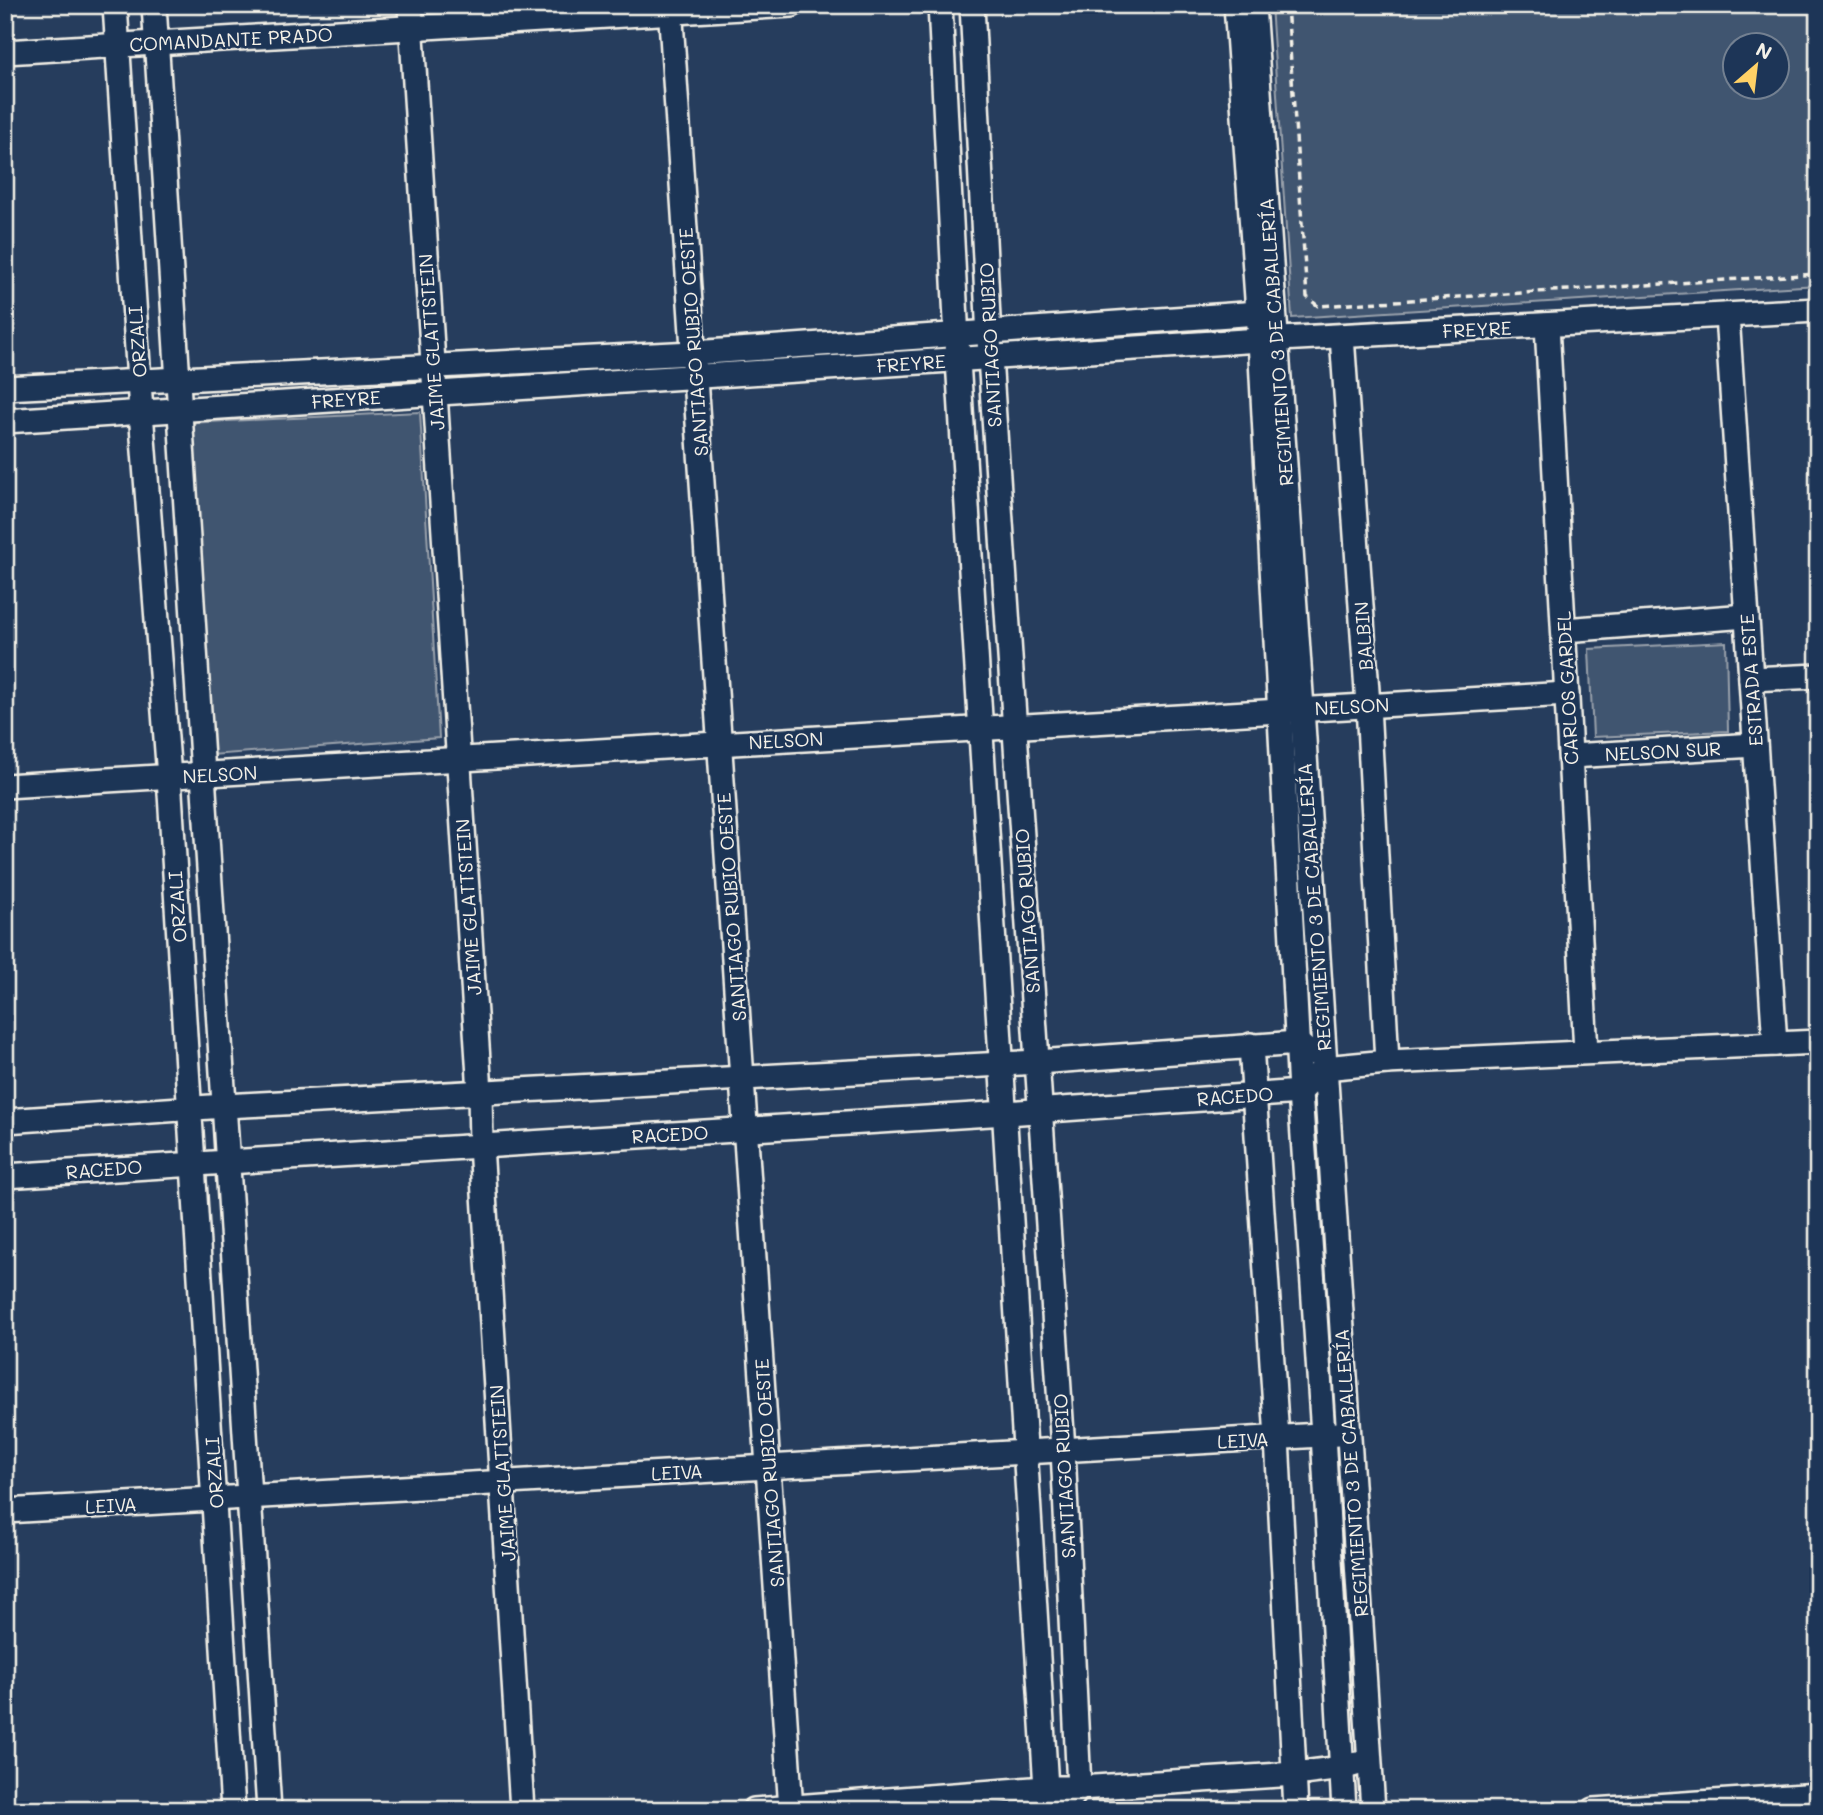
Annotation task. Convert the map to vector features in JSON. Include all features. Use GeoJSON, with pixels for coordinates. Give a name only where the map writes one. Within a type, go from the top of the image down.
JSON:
{"type":"FeatureCollection","features":[{"type":"Feature","properties":{"kind":"street","name":"ORZALI"},"geometry":{"type":"LineString","coordinates":[[115,5],[141,412],[169,777],[233,1810]]}},
{"type":"Feature","properties":{"kind":"street","name":"ORZALI"},"geometry":{"type":"LineString","coordinates":[[154,5],[269,1810]]}},
{"type":"Feature","properties":{"kind":"street","name":"COMANDANTE PRADO"},"geometry":{"type":"LineString","coordinates":[[5,52],[156,43],[411,17],[792,5]]}},
{"type":"Feature","properties":{"kind":"street","name":"SANTIAGO RUBIO"},"geometry":{"type":"LineString","coordinates":[[940,5],[958,360],[1046,1788],[1060,1810],[1079,1788],[1063,1449],[990,358],[972,5]]}},
{"type":"Feature","properties":{"kind":"street","name":"REGIMIENTO 3 DE CABALLERÍA"},"geometry":{"type":"LineString","coordinates":[[1236,5],[1266,311]]}},
{"type":"Feature","properties":{"kind":"street","name":"REGIMIENTO 3 DE CABALLERÍA"},"geometry":{"type":"LineString","coordinates":[[1252,5],[1266,311],[1302,708],[1373,1810]]}},
{"type":"Feature","properties":{"kind":"street","name":"SANTIAGO RUBIO OESTE"},"geometry":{"type":"LineString","coordinates":[[671,9],[791,1809]]}},
{"type":"Feature","properties":{"kind":"street","name":"JAIME GLATTSTEIN"},"geometry":{"type":"LineString","coordinates":[[411,17],[480,1092],[522,1810]]}},
{"type":"Feature","properties":{"kind":"street","name":"FREYRE"},"geometry":{"type":"LineString","coordinates":[[5,421],[1268,340],[1818,310]]}},
{"type":"Feature","properties":{"kind":"street","name":"FREYRE"},"geometry":{"type":"LineString","coordinates":[[5,388],[693,353],[957,336],[1266,311]]}},
{"type":"Feature","properties":{"kind":"street","name":"ESTRADA ESTE"},"geometry":{"type":"LineString","coordinates":[[1727,315],[1775,1044]]}},
{"type":"Feature","properties":{"kind":"street","name":"CARLOS GARDEL"},"geometry":{"type":"LineString","coordinates":[[1547,325],[1586,1052]]}},
{"type":"Feature","properties":{"kind":"street","name":"BALBIN"},"geometry":{"type":"LineString","coordinates":[[1342,336],[1368,705],[1387,1062]]}},
{"type":"Feature","properties":{"kind":"street","name":"REGIMIENTO 3 DE CABALLERÍA"},"geometry":{"type":"LineString","coordinates":[[1268,340],[1278,709],[1300,1092],[1324,1434],[1344,1810]]}},
{"type":"Feature","properties":{"kind":"street"},"geometry":{"type":"LineString","coordinates":[[1564,630],[1747,616]]}},
{"type":"Feature","properties":{"kind":"street"},"geometry":{"type":"LineString","coordinates":[[1751,679],[1818,676]]}},
{"type":"Feature","properties":{"kind":"street","name":"NELSON"},"geometry":{"type":"LineString","coordinates":[[5,786],[1567,694]]}},
{"type":"Feature","properties":{"kind":"street","name":"NELSON SUR"},"geometry":{"type":"LineString","coordinates":[[1571,756],[1755,745]]}},
{"type":"Feature","properties":{"kind":"street"},"geometry":{"type":"LineString","coordinates":[[5,1121],[225,1106],[1038,1062],[1251,1045],[1298,1043],[1324,1068],[1387,1062],[1818,1042]]}},
{"type":"Feature","properties":{"kind":"street"},"geometry":{"type":"LineString","coordinates":[[1251,1045],[1278,1438],[1296,1810]]}},
{"type":"Feature","properties":{"kind":"street","name":"RACEDO"},"geometry":{"type":"LineString","coordinates":[[5,1176],[1300,1092],[1324,1068]]}},
{"type":"Feature","properties":{"kind":"street","name":"LEIVA"},"geometry":{"type":"LineString","coordinates":[[5,1511],[1348,1433]]}},
{"type":"Feature","properties":{"kind":"street"},"geometry":{"type":"LineString","coordinates":[[754,1810],[1046,1788],[1295,1774],[1342,1768],[1369,1760]]}},
{"type":"Feature","properties":{"kind":"street"},"geometry":{"type":"LineString","coordinates":[[1594,1810],[1818,1795]]}},
{"type":"Feature","properties":{"kind":"path"},"geometry":{"type":"LineString","coordinates":[[1287,5],[1307,296],[1318,306],[1818,274]]}},
{"type":"Feature","properties":{"kind":"path"},"geometry":{"type":"LineString","coordinates":[[1818,62],[1811,69],[1818,75]]}},
{"type":"Feature","properties":{"kind":"shaded area"},"geometry":{"type":"Polygon","coordinates":[[[1271,5],[1818,5],[1818,285],[1292,318],[1271,5]]]}},
{"type":"Feature","properties":{"kind":"shaded area"},"geometry":{"type":"Polygon","coordinates":[[[420,412],[439,738],[211,755],[186,423],[420,412]]]}},
{"type":"Feature","properties":{"kind":"shaded area"},"geometry":{"type":"Polygon","coordinates":[[[1726,642],[1728,731],[1593,737],[1589,649],[1726,642]]]}}]}
